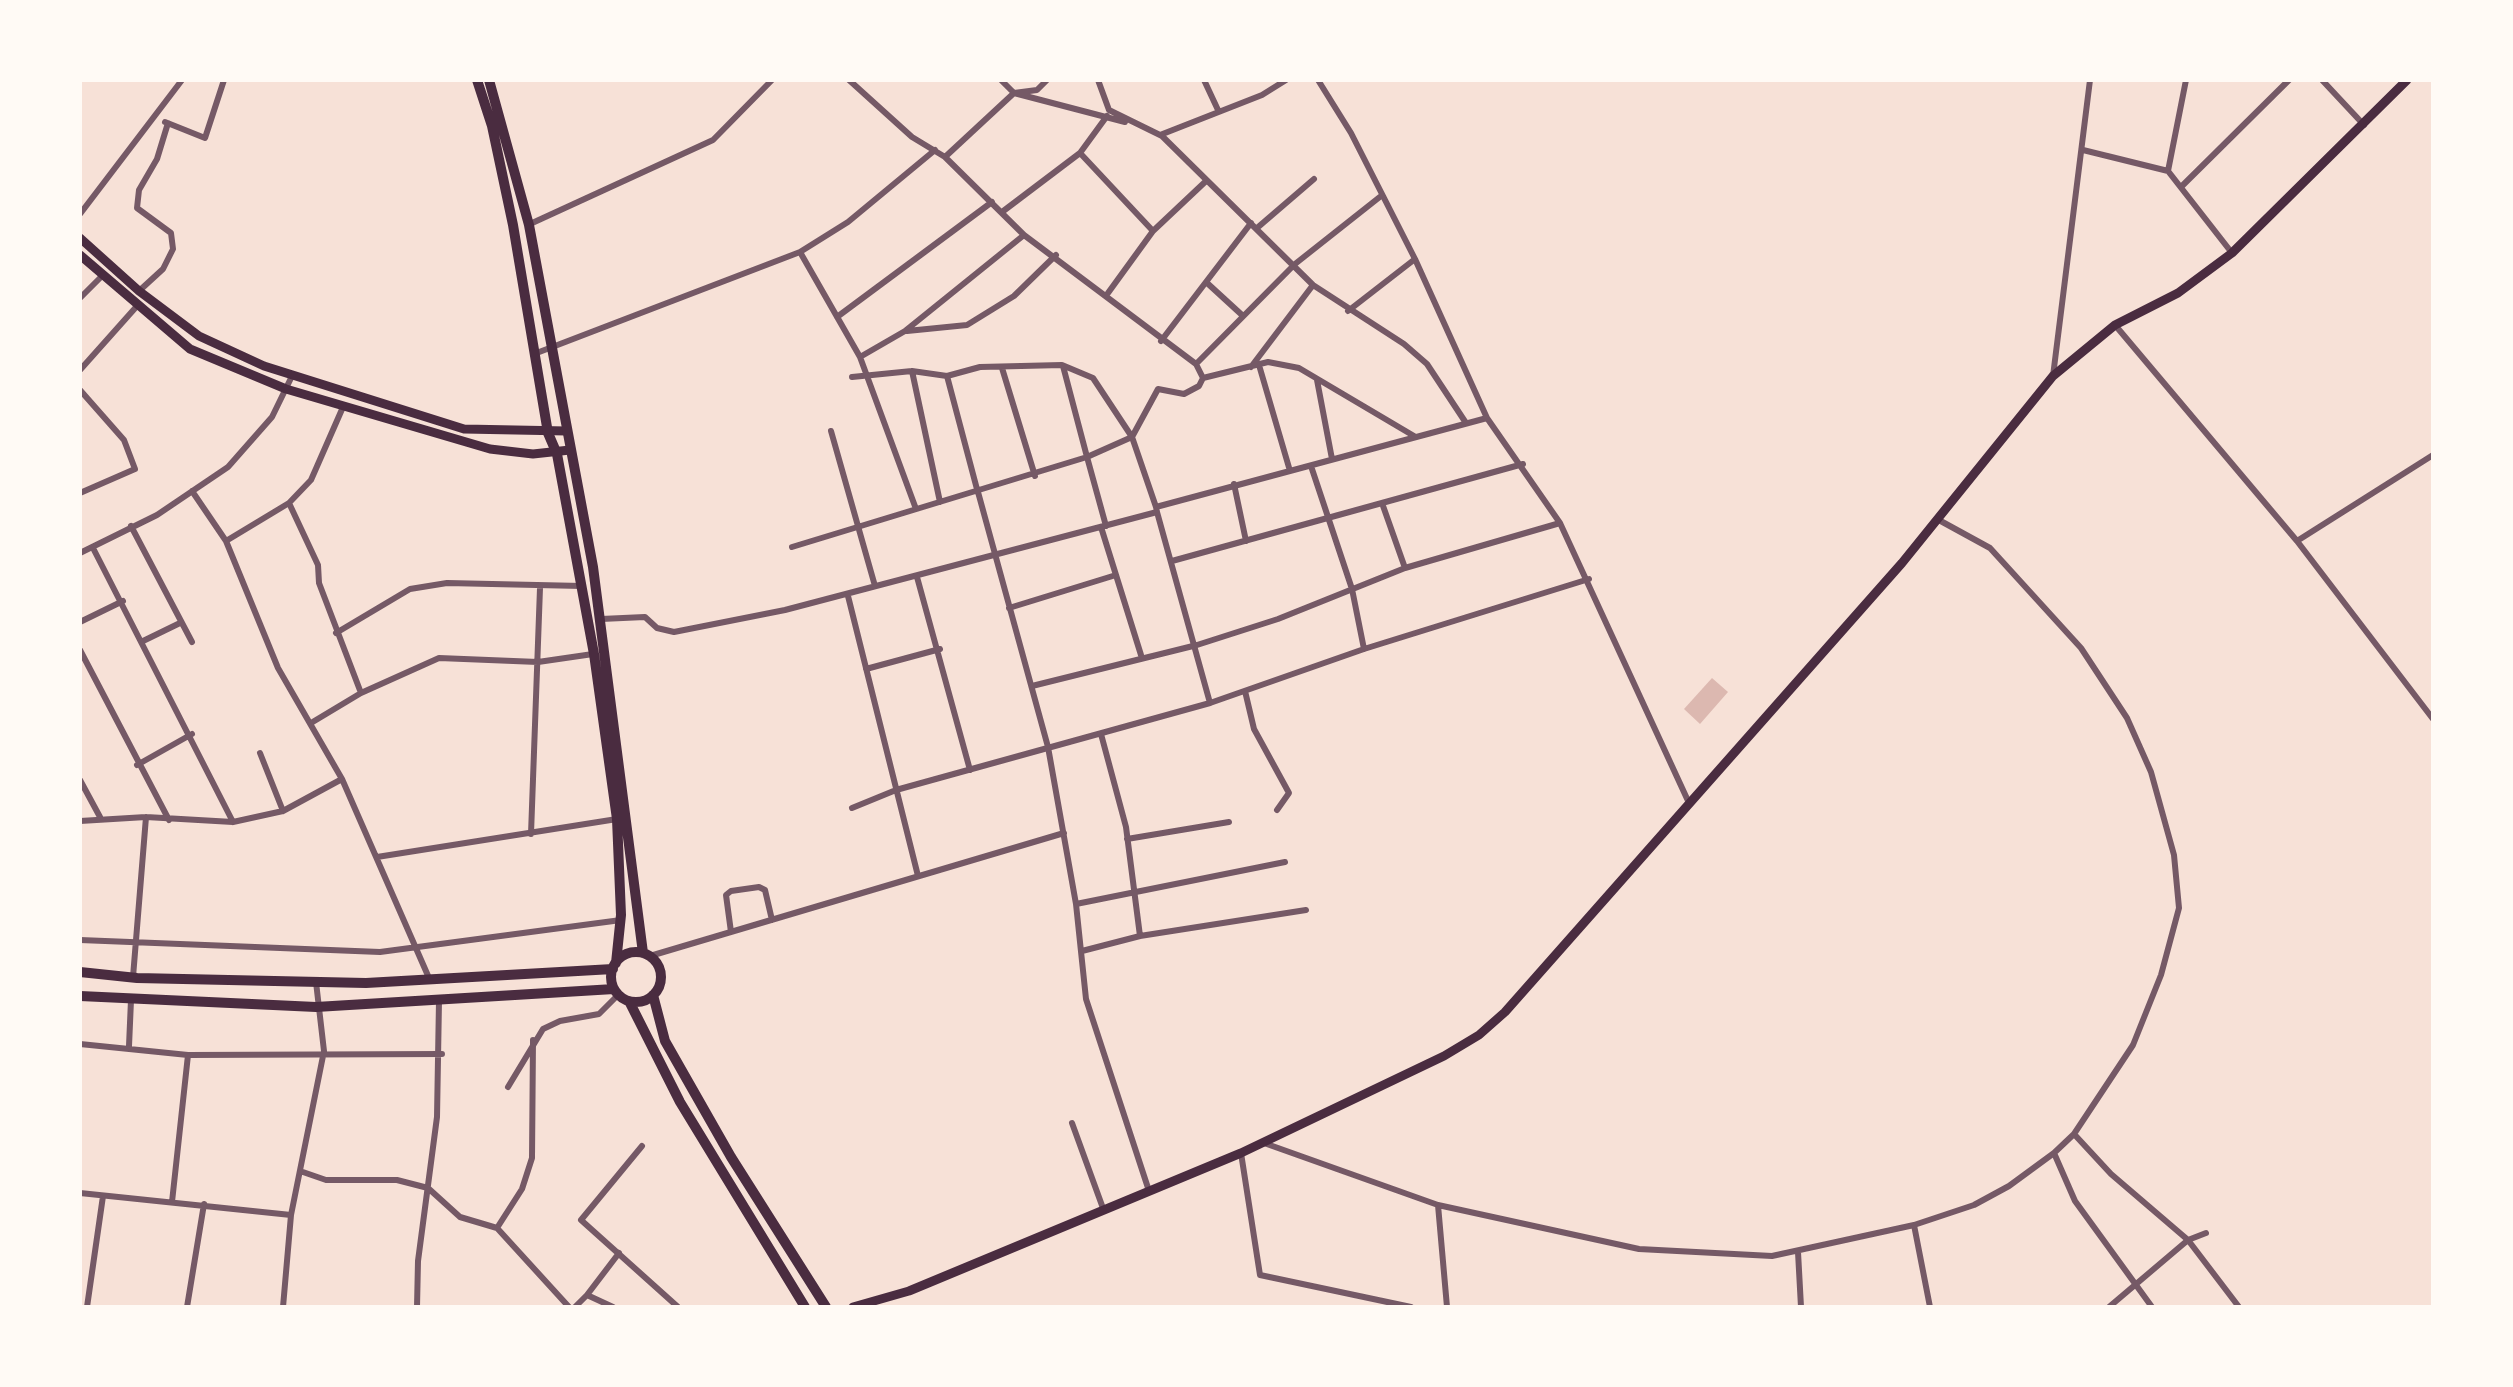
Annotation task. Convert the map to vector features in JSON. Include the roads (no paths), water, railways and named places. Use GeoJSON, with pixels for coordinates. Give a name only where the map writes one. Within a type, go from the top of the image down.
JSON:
{"type":"FeatureCollection","features":[{"type":"Feature","properties":{"kind":"main road"},"geometry":{"type":"LineString","coordinates":[[477,80],[513,225],[533,354],[548,433],[557,454],[594,654],[618,820],[621,920],[614,966],[620,995],[680,1102],[806,1307]]}},
{"type":"Feature","properties":{"kind":"main road"},"geometry":{"type":"LineString","coordinates":[[489,80],[528,225],[552,348],[600,619],[647,955],[661,975],[654,996],[665,1041],[731,1157],[826,1307]]}},
{"type":"Feature","properties":{"kind":"main road"},"geometry":{"type":"LineString","coordinates":[[852,1307],[909,1291],[1264,1144],[1479,1035],[1506,1012],[1690,803],[1936,518],[2052,376],[2115,325],[2178,294],[2232,253],[2407,80]]}},
{"type":"Feature","properties":{"kind":"main road"},"geometry":{"type":"LineString","coordinates":[[80,238],[138,291],[210,343],[292,376],[464,429],[567,431]]}},
{"type":"Feature","properties":{"kind":"main road"},"geometry":{"type":"LineString","coordinates":[[80,255],[190,349],[286,390],[490,450],[557,454],[570,450]]}},
{"type":"Feature","properties":{"kind":"main road"},"geometry":{"type":"LineString","coordinates":[[80,972],[133,978],[430,980],[614,966],[628,954],[647,955]]}},
{"type":"Feature","properties":{"kind":"main road"},"geometry":{"type":"LineString","coordinates":[[80,996],[316,1007],[620,995],[642,1002],[654,996]]}},
{"type":"Feature","properties":{"kind":"main road"},"geometry":{"type":"LineString","coordinates":[[881,1307],[909,1291]]}},
{"type":"Feature","properties":{"kind":"street"},"geometry":{"type":"LineString","coordinates":[[80,214],[182,80]]}},
{"type":"Feature","properties":{"kind":"street"},"geometry":{"type":"LineString","coordinates":[[156,118],[205,138],[224,80]]}},
{"type":"Feature","properties":{"kind":"street"},"geometry":{"type":"LineString","coordinates":[[528,225],[713,140],[772,80]]}},
{"type":"Feature","properties":{"kind":"street"},"geometry":{"type":"LineString","coordinates":[[849,80],[912,136],[945,158],[1024,235],[1056,255],[1108,294],[1160,341],[1196,364],[1203,378]]}},
{"type":"Feature","properties":{"kind":"street"},"geometry":{"type":"LineString","coordinates":[[1001,80],[1014,94],[1107,116],[1162,136],[1262,95],[1286,80]]}},
{"type":"Feature","properties":{"kind":"street"},"geometry":{"type":"LineString","coordinates":[[945,158],[1014,94],[1038,90],[1047,80]]}},
{"type":"Feature","properties":{"kind":"street"},"geometry":{"type":"LineString","coordinates":[[1098,80],[1109,110],[1162,136],[1313,284],[1348,312],[1404,344],[1427,364],[1466,423]]}},
{"type":"Feature","properties":{"kind":"street"},"geometry":{"type":"LineString","coordinates":[[1204,80],[1218,110]]}},
{"type":"Feature","properties":{"kind":"street"},"geometry":{"type":"LineString","coordinates":[[1318,80],[1415,260],[1487,418],[1523,464],[1589,579],[1690,803]]}},
{"type":"Feature","properties":{"kind":"street"},"geometry":{"type":"LineString","coordinates":[[2052,376],[2090,80]]}},
{"type":"Feature","properties":{"kind":"street"},"geometry":{"type":"LineString","coordinates":[[2168,171],[2186,80]]}},
{"type":"Feature","properties":{"kind":"street"},"geometry":{"type":"LineString","coordinates":[[2182,186],[2288,80]]}},
{"type":"Feature","properties":{"kind":"street"},"geometry":{"type":"LineString","coordinates":[[2322,80],[2364,125]]}},
{"type":"Feature","properties":{"kind":"street"},"geometry":{"type":"LineString","coordinates":[[1002,212],[1080,153],[1107,116]]}},
{"type":"Feature","properties":{"kind":"street"},"geometry":{"type":"LineString","coordinates":[[138,291],[163,269],[173,249],[171,233],[137,208],[139,190],[157,159],[168,123]]}},
{"type":"Feature","properties":{"kind":"street"},"geometry":{"type":"LineString","coordinates":[[533,354],[800,252],[848,222],[934,150]]}},
{"type":"Feature","properties":{"kind":"street"},"geometry":{"type":"LineString","coordinates":[[2083,150],[2168,171],[2232,253]]}},
{"type":"Feature","properties":{"kind":"street"},"geometry":{"type":"LineString","coordinates":[[1080,153],[1153,231]]}},
{"type":"Feature","properties":{"kind":"street"},"geometry":{"type":"LineString","coordinates":[[1160,341],[1254,225],[1314,179]]}},
{"type":"Feature","properties":{"kind":"street"},"geometry":{"type":"LineString","coordinates":[[1108,294],[1153,231],[1205,182]]}},
{"type":"Feature","properties":{"kind":"street"},"geometry":{"type":"LineString","coordinates":[[1196,364],[1294,264],[1382,196]]}},
{"type":"Feature","properties":{"kind":"street"},"geometry":{"type":"LineString","coordinates":[[837,317],[992,202]]}},
{"type":"Feature","properties":{"kind":"street"},"geometry":{"type":"LineString","coordinates":[[860,357],[905,331],[1024,235]]}},
{"type":"Feature","properties":{"kind":"street"},"geometry":{"type":"LineString","coordinates":[[800,252],[860,357],[916,509]]}},
{"type":"Feature","properties":{"kind":"street"},"geometry":{"type":"LineString","coordinates":[[905,331],[967,325],[1014,296],[1056,255]]}},
{"type":"Feature","properties":{"kind":"street"},"geometry":{"type":"LineString","coordinates":[[1348,312],[1415,260]]}},
{"type":"Feature","properties":{"kind":"street"},"geometry":{"type":"LineString","coordinates":[[80,298],[102,276]]}},
{"type":"Feature","properties":{"kind":"street"},"geometry":{"type":"LineString","coordinates":[[1206,282],[1242,315]]}},
{"type":"Feature","properties":{"kind":"street"},"geometry":{"type":"LineString","coordinates":[[1249,370],[1313,284]]}},
{"type":"Feature","properties":{"kind":"street"},"geometry":{"type":"LineString","coordinates":[[80,370],[138,306]]}},
{"type":"Feature","properties":{"kind":"street"},"geometry":{"type":"LineString","coordinates":[[2115,325],[2297,541],[2433,719]]}},
{"type":"Feature","properties":{"kind":"street"},"geometry":{"type":"LineString","coordinates":[[1203,378],[1249,370],[1268,362],[1299,368],[1414,436]]}},
{"type":"Feature","properties":{"kind":"street"},"geometry":{"type":"LineString","coordinates":[[852,377],[912,371],[947,376],[980,367],[1062,364],[1092,378],[1132,437],[1197,645],[1210,704]]}},
{"type":"Feature","properties":{"kind":"street"},"geometry":{"type":"LineString","coordinates":[[1062,364],[1141,656]]}},
{"type":"Feature","properties":{"kind":"street"},"geometry":{"type":"LineString","coordinates":[[1259,364],[1290,471]]}},
{"type":"Feature","properties":{"kind":"street"},"geometry":{"type":"LineString","coordinates":[[1002,368],[1034,476]]}},
{"type":"Feature","properties":{"kind":"street"},"geometry":{"type":"LineString","coordinates":[[912,371],[940,502]]}},
{"type":"Feature","properties":{"kind":"street"},"geometry":{"type":"LineString","coordinates":[[80,553],[228,467],[272,417],[292,376]]}},
{"type":"Feature","properties":{"kind":"street"},"geometry":{"type":"LineString","coordinates":[[947,376],[1048,747],[1076,904],[1086,999],[1148,1192]]}},
{"type":"Feature","properties":{"kind":"street"},"geometry":{"type":"LineString","coordinates":[[792,548],[1088,457],[1132,437],[1158,390],[1184,394],[1199,386],[1203,378]]}},
{"type":"Feature","properties":{"kind":"street"},"geometry":{"type":"LineString","coordinates":[[1317,378],[1332,459]]}},
{"type":"Feature","properties":{"kind":"street"},"geometry":{"type":"LineString","coordinates":[[80,390],[96,414],[124,440],[135,470],[80,493]]}},
{"type":"Feature","properties":{"kind":"street"},"geometry":{"type":"LineString","coordinates":[[226,541],[289,503],[311,480],[343,407]]}},
{"type":"Feature","properties":{"kind":"street"},"geometry":{"type":"LineString","coordinates":[[600,619],[645,618],[658,628],[674,632],[848,596],[1103,527],[1234,484],[1487,418]]}},
{"type":"Feature","properties":{"kind":"street"},"geometry":{"type":"LineString","coordinates":[[831,430],[876,586]]}},
{"type":"Feature","properties":{"kind":"street"},"geometry":{"type":"LineString","coordinates":[[2297,541],[2433,456]]}},
{"type":"Feature","properties":{"kind":"street"},"geometry":{"type":"LineString","coordinates":[[1172,562],[1523,464]]}},
{"type":"Feature","properties":{"kind":"street"},"geometry":{"type":"LineString","coordinates":[[1312,466],[1352,589],[1364,649]]}},
{"type":"Feature","properties":{"kind":"street"},"geometry":{"type":"LineString","coordinates":[[1234,484],[1246,541]]}},
{"type":"Feature","properties":{"kind":"street"},"geometry":{"type":"LineString","coordinates":[[192,491],[226,541],[278,668],[342,780],[430,980]]}},
{"type":"Feature","properties":{"kind":"street"},"geometry":{"type":"LineString","coordinates":[[289,503],[318,565],[336,633],[360,693]]}},
{"type":"Feature","properties":{"kind":"street"},"geometry":{"type":"LineString","coordinates":[[1382,503],[1405,568]]}},
{"type":"Feature","properties":{"kind":"street"},"geometry":{"type":"LineString","coordinates":[[1264,1144],[1438,1205],[1639,1249],[1772,1256],[1914,1226],[1974,1206],[2054,1153],[2074,1134],[2132,1045],[2161,975],[2178,908],[2171,842],[2151,772],[2127,718],[2081,648],[1990,548],[1936,518]]}},
{"type":"Feature","properties":{"kind":"street"},"geometry":{"type":"LineString","coordinates":[[1032,686],[1197,645],[1405,568],[1560,523]]}},
{"type":"Feature","properties":{"kind":"street"},"geometry":{"type":"LineString","coordinates":[[131,526],[192,642]]}},
{"type":"Feature","properties":{"kind":"street"},"geometry":{"type":"LineString","coordinates":[[93,548],[192,734],[232,822]]}},
{"type":"Feature","properties":{"kind":"street"},"geometry":{"type":"LineString","coordinates":[[1009,608],[1116,575]]}},
{"type":"Feature","properties":{"kind":"street"},"geometry":{"type":"LineString","coordinates":[[917,577],[940,649],[970,770]]}},
{"type":"Feature","properties":{"kind":"street"},"geometry":{"type":"LineString","coordinates":[[852,808],[896,790],[1210,704],[1364,649],[1589,579]]}},
{"type":"Feature","properties":{"kind":"street"},"geometry":{"type":"LineString","coordinates":[[336,633],[410,589],[447,583],[583,586]]}},
{"type":"Feature","properties":{"kind":"street"},"geometry":{"type":"LineString","coordinates":[[531,834],[540,588]]}},
{"type":"Feature","properties":{"kind":"street"},"geometry":{"type":"LineString","coordinates":[[848,596],[918,876]]}},
{"type":"Feature","properties":{"kind":"street"},"geometry":{"type":"LineString","coordinates":[[80,622],[123,601]]}},
{"type":"Feature","properties":{"kind":"street"},"geometry":{"type":"LineString","coordinates":[[141,642],[180,623]]}},
{"type":"Feature","properties":{"kind":"street"},"geometry":{"type":"LineString","coordinates":[[866,669],[940,649]]}},
{"type":"Feature","properties":{"kind":"street"},"geometry":{"type":"LineString","coordinates":[[80,650],[137,766],[169,820]]}},
{"type":"Feature","properties":{"kind":"street"},"geometry":{"type":"LineString","coordinates":[[310,724],[360,693],[438,658],[538,662],[594,654]]}},
{"type":"Feature","properties":{"kind":"street"},"geometry":{"type":"LineString","coordinates":[[1245,691],[1254,729],[1289,793],[1276,810]]}},
{"type":"Feature","properties":{"kind":"street"},"geometry":{"type":"LineString","coordinates":[[137,766],[192,734]]}},
{"type":"Feature","properties":{"kind":"street"},"geometry":{"type":"LineString","coordinates":[[1101,734],[1127,839],[1140,936]]}},
{"type":"Feature","properties":{"kind":"street"},"geometry":{"type":"LineString","coordinates":[[260,752],[284,812]]}},
{"type":"Feature","properties":{"kind":"street"},"geometry":{"type":"LineString","coordinates":[[80,780],[100,818]]}},
{"type":"Feature","properties":{"kind":"street"},"geometry":{"type":"LineString","coordinates":[[80,821],[146,817],[232,822],[284,812],[342,780]]}},
{"type":"Feature","properties":{"kind":"street"},"geometry":{"type":"LineString","coordinates":[[133,978],[146,817]]}},
{"type":"Feature","properties":{"kind":"street"},"geometry":{"type":"LineString","coordinates":[[378,856],[618,820]]}},
{"type":"Feature","properties":{"kind":"street"},"geometry":{"type":"LineString","coordinates":[[1127,839],[1229,822]]}},
{"type":"Feature","properties":{"kind":"street"},"geometry":{"type":"LineString","coordinates":[[647,955],[1064,833]]}},
{"type":"Feature","properties":{"kind":"street"},"geometry":{"type":"LineString","coordinates":[[1076,904],[1285,862]]}},
{"type":"Feature","properties":{"kind":"street"},"geometry":{"type":"LineString","coordinates":[[731,932],[726,895],[731,891],[758,886],[765,890],[772,920]]}},
{"type":"Feature","properties":{"kind":"street"},"geometry":{"type":"LineString","coordinates":[[1082,950],[1140,936],[1306,910]]}},
{"type":"Feature","properties":{"kind":"street"},"geometry":{"type":"LineString","coordinates":[[80,940],[380,952],[621,920]]}},
{"type":"Feature","properties":{"kind":"street"},"geometry":{"type":"LineString","coordinates":[[282,1307],[291,1215],[324,1051],[316,982]]}},
{"type":"Feature","properties":{"kind":"street"},"geometry":{"type":"LineString","coordinates":[[508,1087],[533,1040],[560,1020],[599,1014],[620,995]]}},
{"type":"Feature","properties":{"kind":"street"},"geometry":{"type":"LineString","coordinates":[[129,1046],[131,1000]]}},
{"type":"Feature","properties":{"kind":"street"},"geometry":{"type":"LineString","coordinates":[[417,1307],[442,1054],[440,1001]]}},
{"type":"Feature","properties":{"kind":"street"},"geometry":{"type":"LineString","coordinates":[[497,1228],[522,1189],[532,1158],[533,1040]]}},
{"type":"Feature","properties":{"kind":"street"},"geometry":{"type":"LineString","coordinates":[[80,1044],[188,1055],[324,1051],[442,1054]]}},
{"type":"Feature","properties":{"kind":"street"},"geometry":{"type":"LineString","coordinates":[[172,1202],[188,1055]]}},
{"type":"Feature","properties":{"kind":"street"},"geometry":{"type":"LineString","coordinates":[[1072,1123],[1104,1211]]}},
{"type":"Feature","properties":{"kind":"street"},"geometry":{"type":"LineString","coordinates":[[2074,1134],[2111,1174],[2188,1240],[2239,1307]]}},
{"type":"Feature","properties":{"kind":"street"},"geometry":{"type":"LineString","coordinates":[[642,1146],[581,1220],[678,1307]]}},
{"type":"Feature","properties":{"kind":"street"},"geometry":{"type":"LineString","coordinates":[[1242,1153],[1260,1275],[1411,1307]]}},
{"type":"Feature","properties":{"kind":"street"},"geometry":{"type":"LineString","coordinates":[[2054,1153],[2075,1201],[2152,1307]]}},
{"type":"Feature","properties":{"kind":"street"},"geometry":{"type":"LineString","coordinates":[[300,1172],[326,1180],[397,1180],[428,1188],[460,1216],[497,1228],[579,1304],[613,1307]]}},
{"type":"Feature","properties":{"kind":"street"},"geometry":{"type":"LineString","coordinates":[[80,1193],[291,1215]]}},
{"type":"Feature","properties":{"kind":"street"},"geometry":{"type":"LineString","coordinates":[[86,1307],[103,1196]]}},
{"type":"Feature","properties":{"kind":"street"},"geometry":{"type":"LineString","coordinates":[[187,1307],[204,1204]]}},
{"type":"Feature","properties":{"kind":"street"},"geometry":{"type":"LineString","coordinates":[[1438,1205],[1447,1307]]}},
{"type":"Feature","properties":{"kind":"street"},"geometry":{"type":"LineString","coordinates":[[1914,1226],[1930,1307]]}},
{"type":"Feature","properties":{"kind":"street"},"geometry":{"type":"LineString","coordinates":[[2109,1307],[2188,1240],[2206,1233]]}},
{"type":"Feature","properties":{"kind":"street"},"geometry":{"type":"LineString","coordinates":[[579,1304],[619,1252]]}},
{"type":"Feature","properties":{"kind":"street"},"geometry":{"type":"LineString","coordinates":[[1798,1252],[1801,1307]]}}]}
